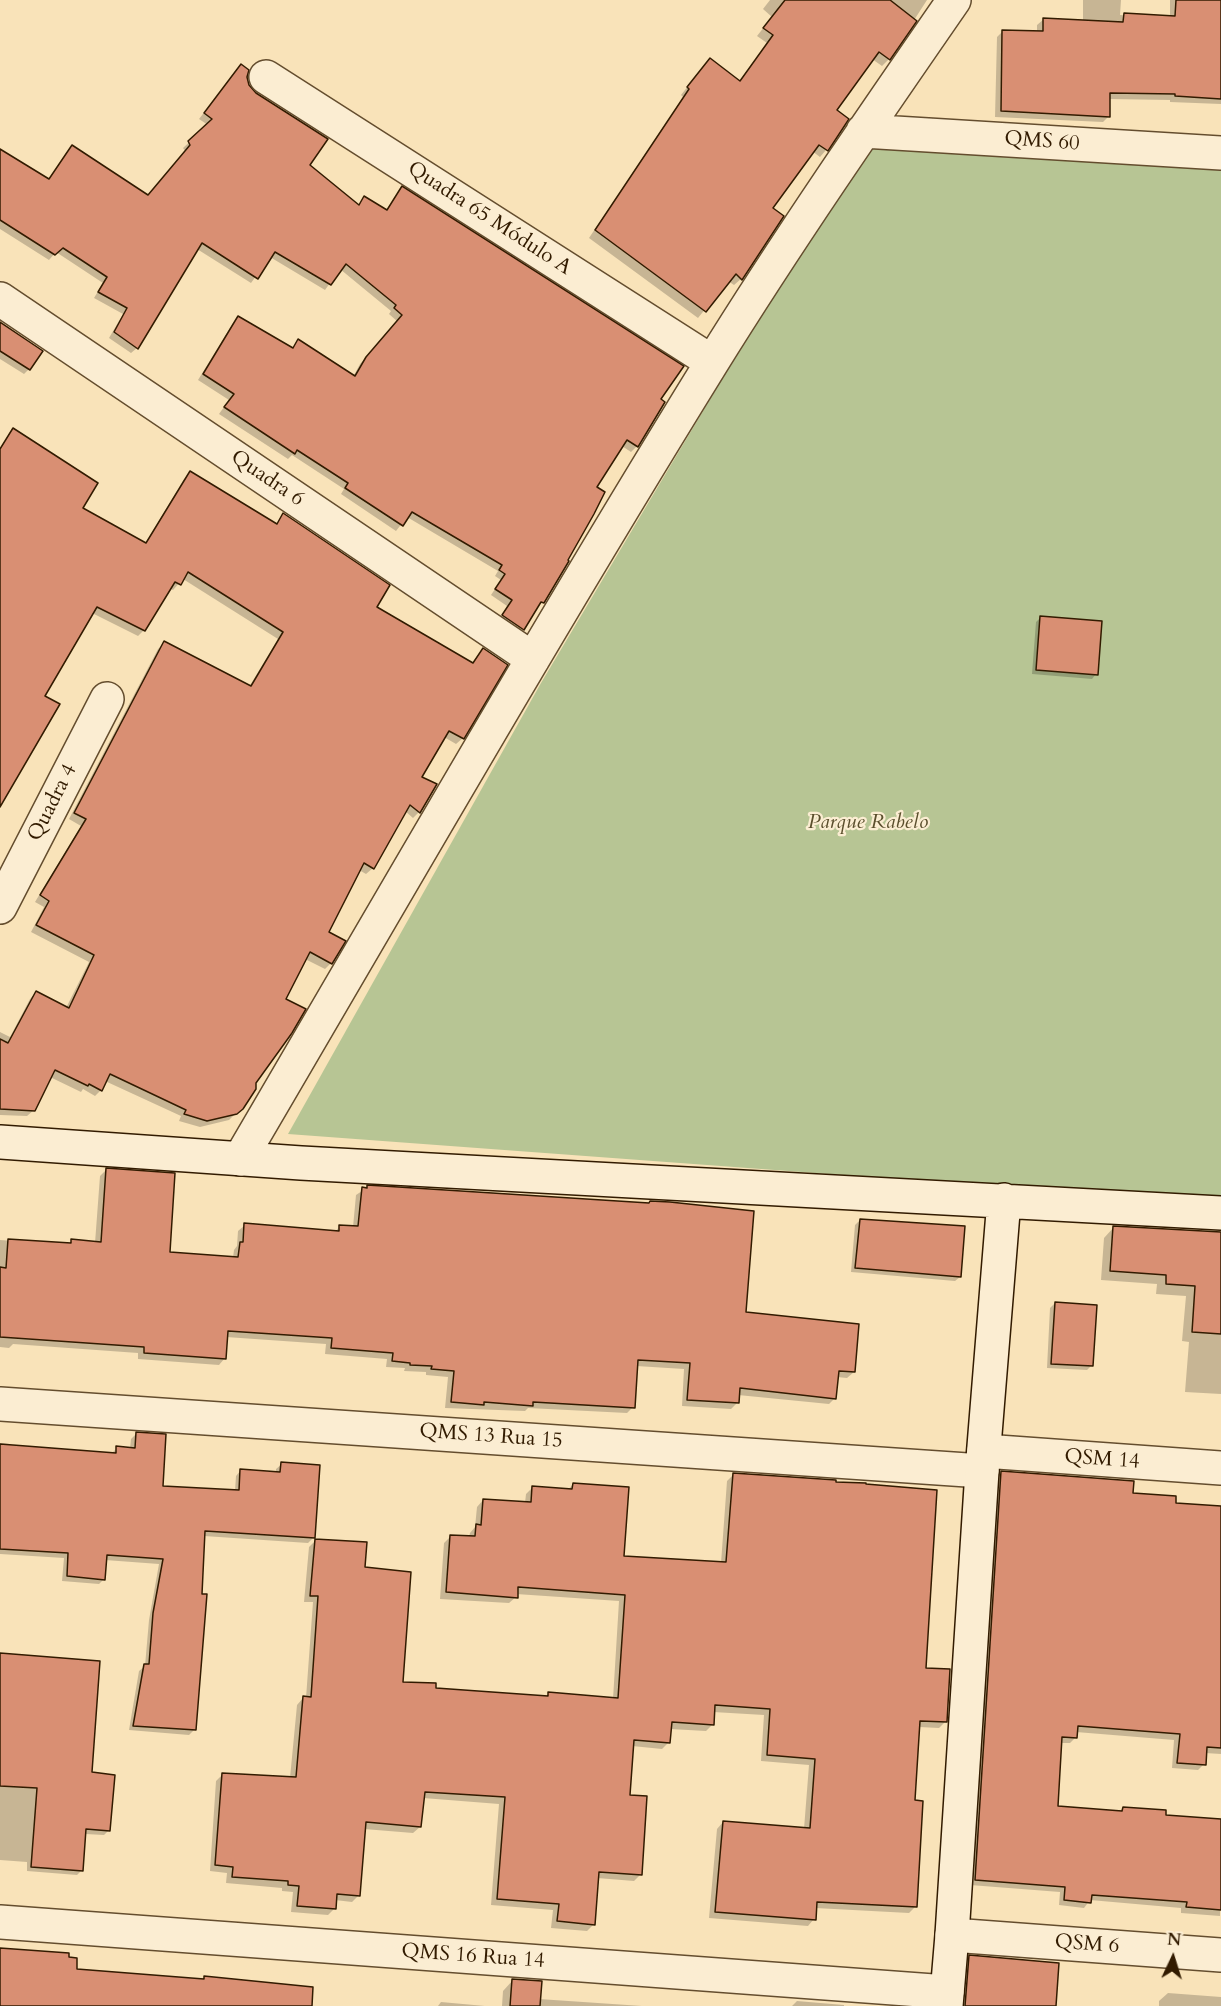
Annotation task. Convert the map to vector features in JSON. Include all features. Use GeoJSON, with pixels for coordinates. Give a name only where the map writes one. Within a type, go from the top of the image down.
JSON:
{"type":"FeatureCollection","features":[{"type":"Feature","properties":{"kind":"street"},"geometry":{"type":"LineString","coordinates":[[240,1159],[533,659],[712,362],[863,131],[954,0]]}},
{"type":"Feature","properties":{"kind":"street","name":"Quadra 65 Módulo A"},"geometry":{"type":"LineString","coordinates":[[266,77],[712,362]]}},
{"type":"Feature","properties":{"kind":"street","name":"QMS 60"},"geometry":{"type":"LineString","coordinates":[[863,131],[1221,153]]}},
{"type":"Feature","properties":{"kind":"street","name":"Quadra 6"},"geometry":{"type":"LineString","coordinates":[[0,299],[533,659]]}},
{"type":"Feature","properties":{"kind":"street","name":"Quadra 4"},"geometry":{"type":"LineString","coordinates":[[0,907],[107,699]]}},
{"type":"Feature","properties":{"kind":"street"},"geometry":{"type":"LineString","coordinates":[[0,1142],[240,1159],[1221,1213]]}},
{"type":"Feature","properties":{"kind":"street"},"geometry":{"type":"LineString","coordinates":[[946,1999],[983,1461],[1004,1200]]}},
{"type":"Feature","properties":{"kind":"street","name":"QMS 13 Rua 15"},"geometry":{"type":"LineString","coordinates":[[0,1404],[983,1461]]}},
{"type":"Feature","properties":{"kind":"street","name":"QSM 14"},"geometry":{"type":"LineString","coordinates":[[983,1461],[1221,1468]]}},
{"type":"Feature","properties":{"kind":"street","name":"QMS 16 Rua 14"},"geometry":{"type":"LineString","coordinates":[[0,1922],[946,1999]]}},
{"type":"Feature","properties":{"kind":"street","name":"QSM 6"},"geometry":{"type":"LineString","coordinates":[[952,1935],[1221,1955]]}},
{"type":"Feature","properties":{"kind":"green space","name":"Parque Rabelo"},"geometry":{"type":"Polygon","coordinates":[[[865,139],[1221,159],[1221,1203],[288,1134],[541,683],[865,139]]]}},
{"type":"Feature","properties":{"kind":"building"},"geometry":{"type":"Polygon","coordinates":[[[785,0],[890,0],[917,21],[890,60],[879,52],[837,110],[849,119],[828,151],[819,145],[773,208],[784,216],[742,280],[736,274],[706,312],[595,230],[689,89],[687,87],[710,58],[740,81],[773,35],[763,28],[785,0]]]}},
{"type":"Feature","properties":{"kind":"building"},"geometry":{"type":"Polygon","coordinates":[[[1176,0],[1221,0],[1221,99],[1175,96],[1175,94],[1110,93],[1110,117],[1001,111],[1002,30],[1043,31],[1043,18],[1123,22],[1124,13],[1175,16],[1176,0]]]}},
{"type":"Feature","properties":{"kind":"building"},"geometry":{"type":"Polygon","coordinates":[[[241,64],[249,70],[247,77],[249,85],[256,93],[328,139],[310,165],[359,205],[364,196],[387,210],[402,186],[684,366],[661,399],[665,402],[638,447],[627,440],[597,487],[605,492],[594,514],[544,603],[541,602],[524,630],[502,615],[512,600],[495,589],[505,574],[499,570],[502,565],[412,512],[403,526],[345,488],[348,483],[297,450],[295,454],[224,407],[234,394],[203,374],[238,316],[293,348],[298,339],[355,376],[366,357],[402,315],[394,308],[396,305],[346,264],[331,285],[275,252],[258,279],[202,243],[138,349],[114,332],[127,308],[98,292],[107,277],[63,248],[55,255],[0,220],[0,149],[49,179],[72,145],[148,195],[190,145],[188,141],[212,119],[204,113],[241,64]]]}},
{"type":"Feature","properties":{"kind":"building"},"geometry":{"type":"Polygon","coordinates":[[[0,322],[43,351],[30,370],[0,351],[0,322]]]}},
{"type":"Feature","properties":{"kind":"building"},"geometry":{"type":"Polygon","coordinates":[[[13,428],[98,483],[83,508],[146,543],[190,471],[277,524],[283,513],[390,585],[377,607],[473,663],[483,648],[508,665],[464,739],[449,731],[422,777],[437,784],[420,813],[410,805],[374,869],[364,863],[329,932],[346,941],[332,964],[310,952],[286,999],[306,1009],[292,1033],[256,1083],[256,1089],[243,1109],[237,1114],[207,1121],[184,1114],[186,1110],[110,1074],[102,1091],[55,1070],[35,1111],[0,1109],[0,1039],[8,1043],[36,991],[69,1008],[94,955],[36,925],[49,901],[40,895],[86,819],[74,813],[164,641],[251,686],[283,632],[188,572],[181,585],[175,582],[145,631],[97,607],[45,696],[60,704],[0,807],[0,449],[13,428]]]}},
{"type":"Feature","properties":{"kind":"building"},"geometry":{"type":"Polygon","coordinates":[[[1040,616],[1102,621],[1098,675],[1036,670],[1040,616]]]}},
{"type":"Feature","properties":{"kind":"building"},"geometry":{"type":"Polygon","coordinates":[[[106,1168],[175,1173],[170,1252],[238,1257],[240,1242],[243,1242],[244,1223],[339,1231],[339,1225],[358,1226],[362,1187],[367,1188],[367,1185],[649,1203],[650,1201],[670,1202],[754,1211],[746,1312],[859,1324],[855,1372],[839,1371],[836,1399],[740,1388],[739,1403],[687,1400],[690,1363],[638,1360],[635,1408],[533,1402],[533,1406],[484,1402],[484,1405],[451,1402],[454,1371],[392,1361],[393,1353],[331,1348],[332,1338],[228,1331],[226,1359],[144,1353],[144,1347],[0,1337],[0,1267],[6,1268],[8,1239],[71,1243],[71,1239],[101,1242],[106,1168]]]}},
{"type":"Feature","properties":{"kind":"building"},"geometry":{"type":"Polygon","coordinates":[[[860,1219],[965,1226],[961,1277],[855,1268],[860,1219]]]}},
{"type":"Feature","properties":{"kind":"building"},"geometry":{"type":"Polygon","coordinates":[[[1113,1226],[1221,1232],[1221,1334],[1192,1332],[1195,1286],[1166,1284],[1166,1275],[1110,1271],[1113,1226]]]}},
{"type":"Feature","properties":{"kind":"building"},"geometry":{"type":"Polygon","coordinates":[[[1055,1302],[1097,1305],[1093,1366],[1051,1364],[1055,1302]]]}},
{"type":"Feature","properties":{"kind":"building"},"geometry":{"type":"Polygon","coordinates":[[[136,1432],[166,1434],[163,1486],[239,1490],[240,1469],[280,1472],[281,1462],[320,1465],[315,1538],[205,1531],[202,1594],[207,1594],[196,1730],[133,1726],[144,1664],[149,1664],[153,1613],[163,1559],[107,1555],[105,1580],[67,1576],[68,1553],[0,1549],[0,1444],[116,1453],[116,1446],[135,1448],[136,1432]]]}},
{"type":"Feature","properties":{"kind":"building"},"geometry":{"type":"Polygon","coordinates":[[[1001,1471],[1134,1481],[1133,1493],[1176,1496],[1176,1503],[1221,1506],[1221,1748],[1207,1747],[1206,1765],[1177,1763],[1180,1734],[1078,1726],[1077,1738],[1062,1737],[1058,1806],[1122,1811],[1123,1807],[1166,1810],[1166,1815],[1221,1819],[1221,1910],[1186,1907],[1187,1902],[1092,1895],[1091,1903],[1064,1900],[1065,1887],[975,1880],[1001,1471]]]}},
{"type":"Feature","properties":{"kind":"building"},"geometry":{"type":"Polygon","coordinates":[[[733,1473],[937,1490],[926,1668],[950,1669],[947,1722],[920,1721],[915,1800],[923,1801],[917,1907],[817,1902],[816,1920],[715,1912],[723,1821],[810,1828],[815,1759],[767,1755],[770,1709],[715,1705],[714,1725],[672,1722],[670,1743],[634,1740],[630,1795],[647,1796],[642,1875],[599,1872],[595,1925],[557,1921],[559,1904],[497,1899],[505,1797],[425,1792],[421,1827],[366,1822],[360,1896],[337,1894],[336,1909],[297,1906],[299,1886],[288,1885],[288,1881],[232,1877],[233,1867],[215,1865],[222,1773],[296,1777],[303,1696],[311,1697],[318,1596],[310,1596],[315,1539],[367,1542],[365,1567],[411,1572],[403,1682],[436,1683],[436,1688],[548,1696],[548,1692],[618,1698],[625,1595],[518,1587],[518,1598],[446,1592],[450,1535],[475,1536],[476,1524],[481,1525],[483,1499],[531,1502],[532,1486],[572,1489],[573,1483],[629,1487],[624,1556],[726,1562],[733,1473]]]}},
{"type":"Feature","properties":{"kind":"building"},"geometry":{"type":"Polygon","coordinates":[[[0,1653],[100,1661],[92,1772],[115,1775],[110,1831],[86,1829],[83,1871],[31,1867],[37,1788],[0,1786],[0,1653]]]}},
{"type":"Feature","properties":{"kind":"building"},"geometry":{"type":"Polygon","coordinates":[[[0,1948],[69,1953],[69,1957],[77,1958],[77,1969],[204,1979],[204,1976],[313,1987],[312,2006],[0,2006],[0,1948]]]}},
{"type":"Feature","properties":{"kind":"building"},"geometry":{"type":"Polygon","coordinates":[[[969,1955],[1059,1963],[1056,2006],[965,2006],[969,1955]]]}},
{"type":"Feature","properties":{"kind":"building"},"geometry":{"type":"Polygon","coordinates":[[[512,1979],[542,1981],[540,2006],[510,2006],[512,1979]]]}}]}
